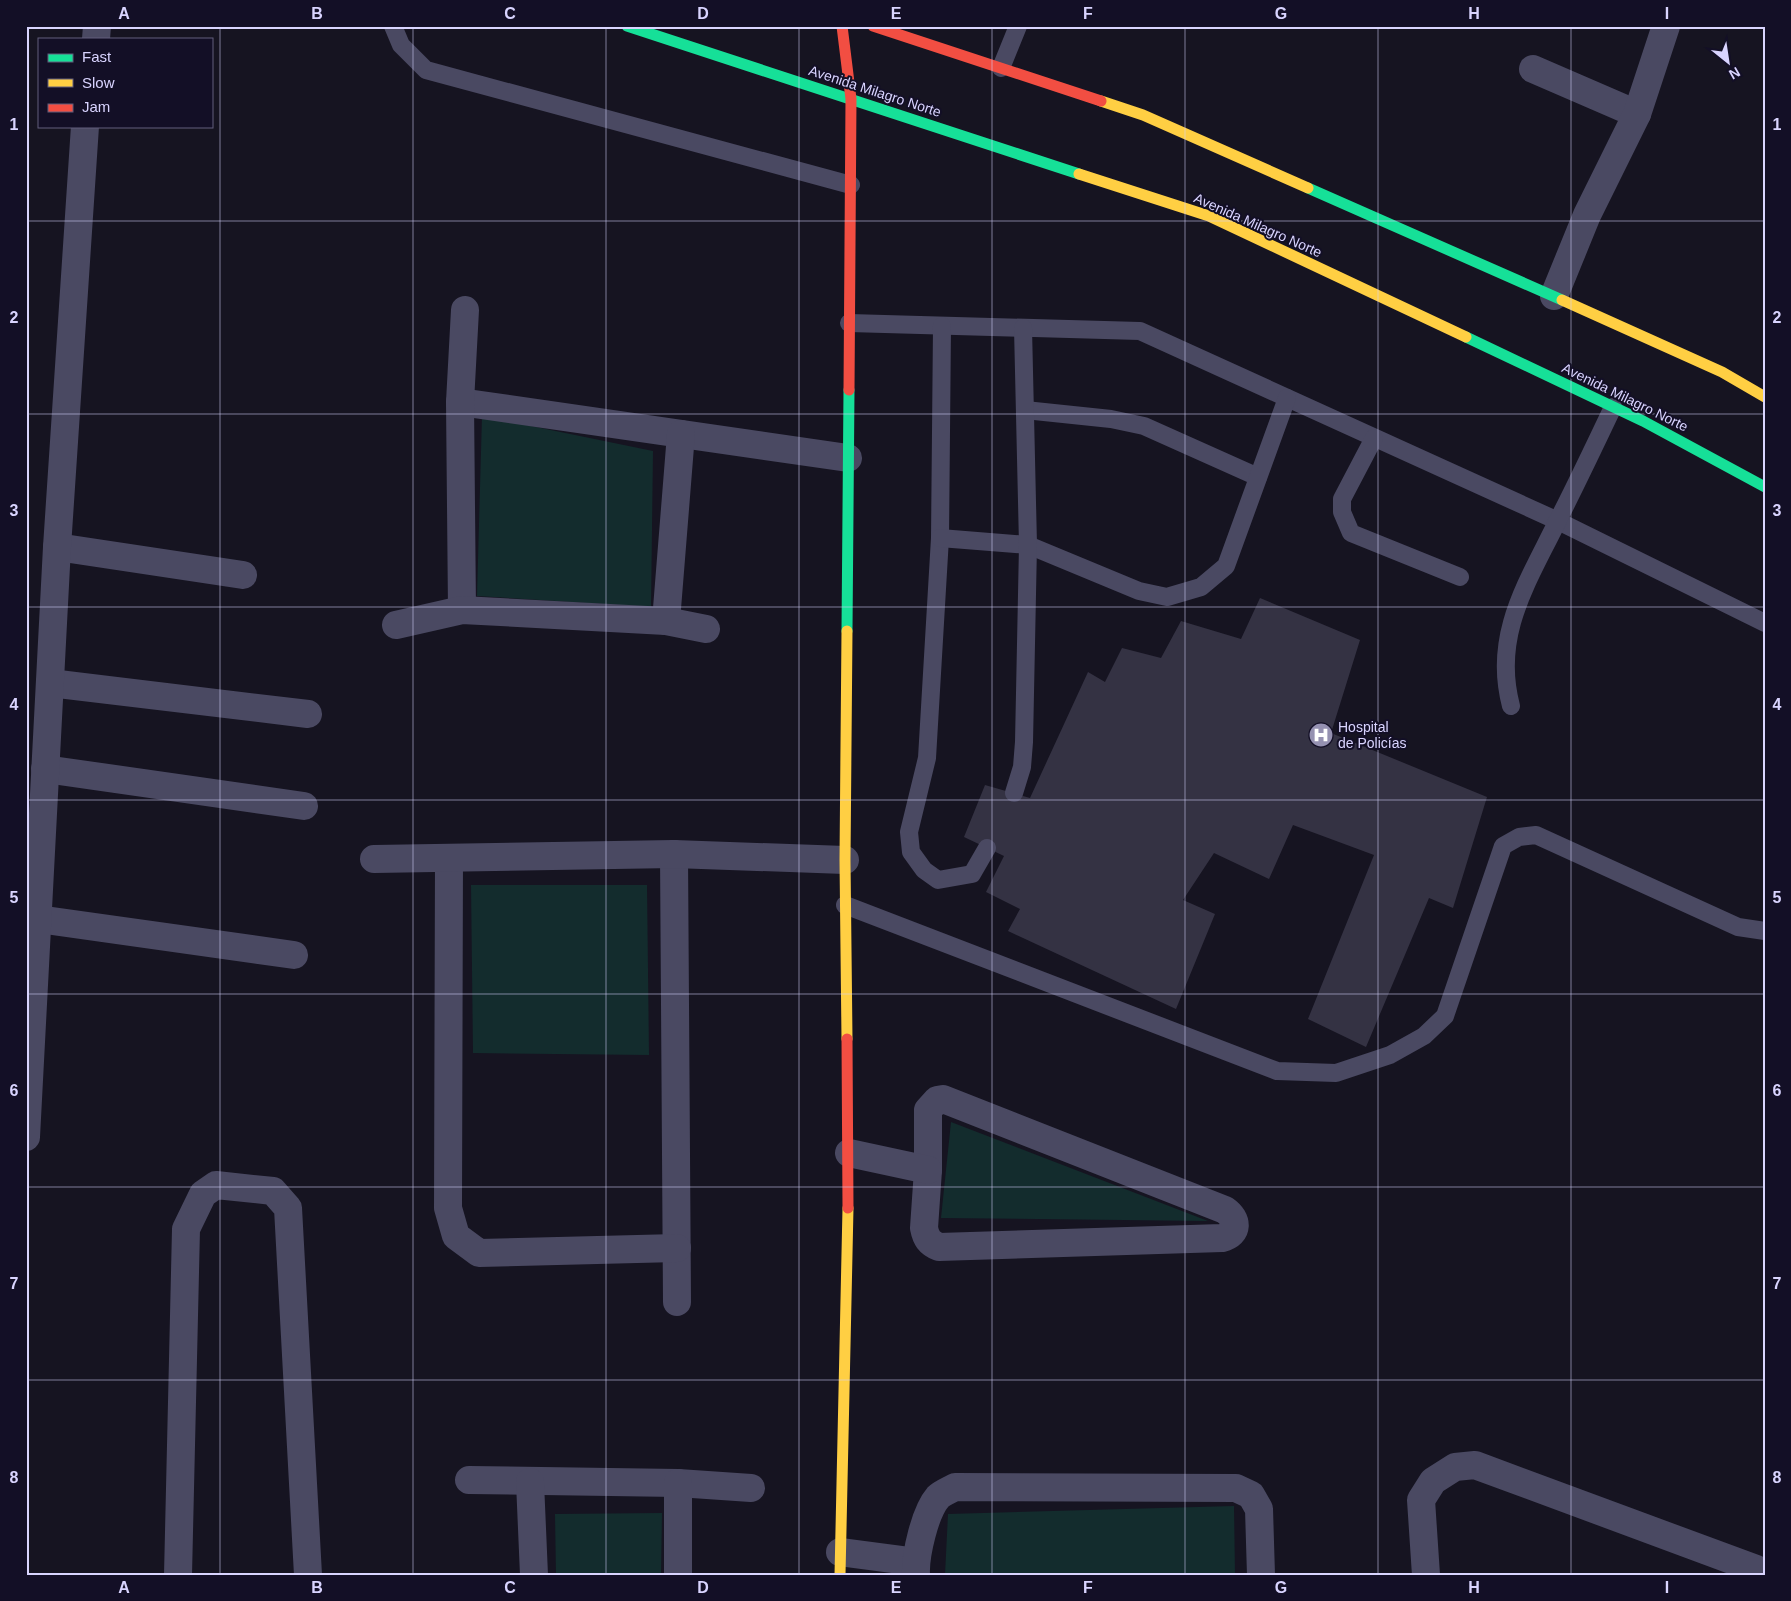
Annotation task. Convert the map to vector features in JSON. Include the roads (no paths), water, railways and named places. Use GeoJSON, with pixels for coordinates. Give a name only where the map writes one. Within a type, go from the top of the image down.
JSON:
{"type":"FeatureCollection","features":[{"type":"Feature","properties":{"kind":"main road","name":"Avenida Milagro Norte"},"geometry":{"type":"LineString","coordinates":[[628,26],[1209,216],[1612,407],[1765,487]]}},
{"type":"Feature","properties":{"kind":"main road"},"geometry":{"type":"LineString","coordinates":[[840,1564],[848,1153],[845,860],[851,185],[851,99],[842,26]]}},
{"type":"Feature","properties":{"kind":"main road"},"geometry":{"type":"LineString","coordinates":[[873,26],[1143,115],[1554,296],[1722,372],[1765,396]]}},
{"type":"Feature","properties":{"kind":"street"},"geometry":{"type":"LineString","coordinates":[[1554,296],[1587,215],[1637,114],[1666,26]]}},
{"type":"Feature","properties":{"kind":"street"},"geometry":{"type":"LineString","coordinates":[[1533,70],[1637,114]]}},
{"type":"Feature","properties":{"kind":"street"},"geometry":{"type":"LineString","coordinates":[[26,1137],[57,546],[85,128]]}},
{"type":"Feature","properties":{"kind":"street"},"geometry":{"type":"LineString","coordinates":[[462,610],[460,402],[465,310]]}},
{"type":"Feature","properties":{"kind":"street"},"geometry":{"type":"LineString","coordinates":[[460,402],[848,458]]}},
{"type":"Feature","properties":{"kind":"street"},"geometry":{"type":"LineString","coordinates":[[666,621],[681,434]]}},
{"type":"Feature","properties":{"kind":"street"},"geometry":{"type":"LineString","coordinates":[[57,546],[243,576]]}},
{"type":"Feature","properties":{"kind":"street"},"geometry":{"type":"LineString","coordinates":[[396,625],[462,610],[666,621],[706,630]]}},
{"type":"Feature","properties":{"kind":"street"},"geometry":{"type":"LineString","coordinates":[[50,683],[308,714]]}},
{"type":"Feature","properties":{"kind":"street"},"geometry":{"type":"LineString","coordinates":[[45,769],[304,806]]}},
{"type":"Feature","properties":{"kind":"street"},"geometry":{"type":"LineString","coordinates":[[374,859],[674,854],[845,860]]}},
{"type":"Feature","properties":{"kind":"street"},"geometry":{"type":"LineString","coordinates":[[674,854],[677,1302]]}},
{"type":"Feature","properties":{"kind":"street"},"geometry":{"type":"LineString","coordinates":[[449,858],[448,1208],[456,1236],[479,1253],[677,1248]]}},
{"type":"Feature","properties":{"kind":"street"},"geometry":{"type":"LineString","coordinates":[[38,920],[294,955]]}},
{"type":"Feature","properties":{"kind":"street"},"geometry":{"type":"LineString","coordinates":[[937,1100],[943,1100],[1225,1210],[1232,1215],[1236,1223],[1235,1230],[1230,1236],[1222,1238],[939,1247],[931,1244],[926,1237],[924,1228],[928,1170],[928,1110],[937,1100]]}},
{"type":"Feature","properties":{"kind":"street"},"geometry":{"type":"LineString","coordinates":[[848,1153],[928,1170]]}},
{"type":"Feature","properties":{"kind":"street"},"geometry":{"type":"LineString","coordinates":[[178,1575],[186,1229],[204,1194],[216,1185],[273,1191],[288,1208],[308,1575]]}},
{"type":"Feature","properties":{"kind":"street"},"geometry":{"type":"LineString","coordinates":[[1426,1575],[1421,1500],[1433,1481],[1455,1467],[1475,1465],[1756,1570]]}},
{"type":"Feature","properties":{"kind":"street"},"geometry":{"type":"LineString","coordinates":[[469,1480],[678,1483],[751,1488]]}},
{"type":"Feature","properties":{"kind":"street"},"geometry":{"type":"LineString","coordinates":[[530,1482],[534,1575]]}},
{"type":"Feature","properties":{"kind":"street"},"geometry":{"type":"LineString","coordinates":[[678,1483],[678,1575]]}},
{"type":"Feature","properties":{"kind":"street"},"geometry":{"type":"LineString","coordinates":[[840,1564],[916,1568],[930,1511],[939,1496],[955,1487],[1236,1488],[1251,1495],[1259,1509],[1261,1575]]}},
{"type":"Feature","properties":{"kind":"lane"},"geometry":{"type":"LineString","coordinates":[[393,26],[401,45],[426,70],[851,185]]}},
{"type":"Feature","properties":{"kind":"lane"},"geometry":{"type":"LineString","coordinates":[[1001,68],[1018,26]]}},
{"type":"Feature","properties":{"kind":"lane"},"geometry":{"type":"LineString","coordinates":[[849,323],[1140,331],[1558,521],[1765,623]]}},
{"type":"Feature","properties":{"kind":"lane"},"geometry":{"type":"LineString","coordinates":[[942,326],[940,538],[927,758],[909,832],[911,852],[924,870],[938,880],[954,879],[972,874],[987,848]]}},
{"type":"Feature","properties":{"kind":"lane"},"geometry":{"type":"LineString","coordinates":[[1014,793],[1022,766],[1024,742],[1028,544],[1023,328]]}},
{"type":"Feature","properties":{"kind":"lane"},"geometry":{"type":"LineString","coordinates":[[940,538],[1028,544],[1139,591],[1167,598],[1201,587],[1226,566],[1287,398]]}},
{"type":"Feature","properties":{"kind":"lane"},"geometry":{"type":"LineString","coordinates":[[1510,706],[1506,688],[1504,662],[1508,630],[1527,579],[1558,521],[1612,407]]}},
{"type":"Feature","properties":{"kind":"lane"},"geometry":{"type":"LineString","coordinates":[[1025,410],[1111,419],[1144,426],[1258,477]]}},
{"type":"Feature","properties":{"kind":"lane"},"geometry":{"type":"LineString","coordinates":[[1374,438],[1342,499],[1342,512],[1351,533],[1460,577]]}},
{"type":"Feature","properties":{"kind":"lane"},"geometry":{"type":"LineString","coordinates":[[845,905],[1277,1071],[1336,1072],[1390,1056],[1424,1036],[1445,1016],[1503,846],[1519,837],[1536,835],[1738,927],[1765,931]]}},
{"type":"Feature","properties":{"kind":"place","name":"Hospital de Policías"},"geometry":{"type":"Point","coordinates":[1321,735]}}]}
